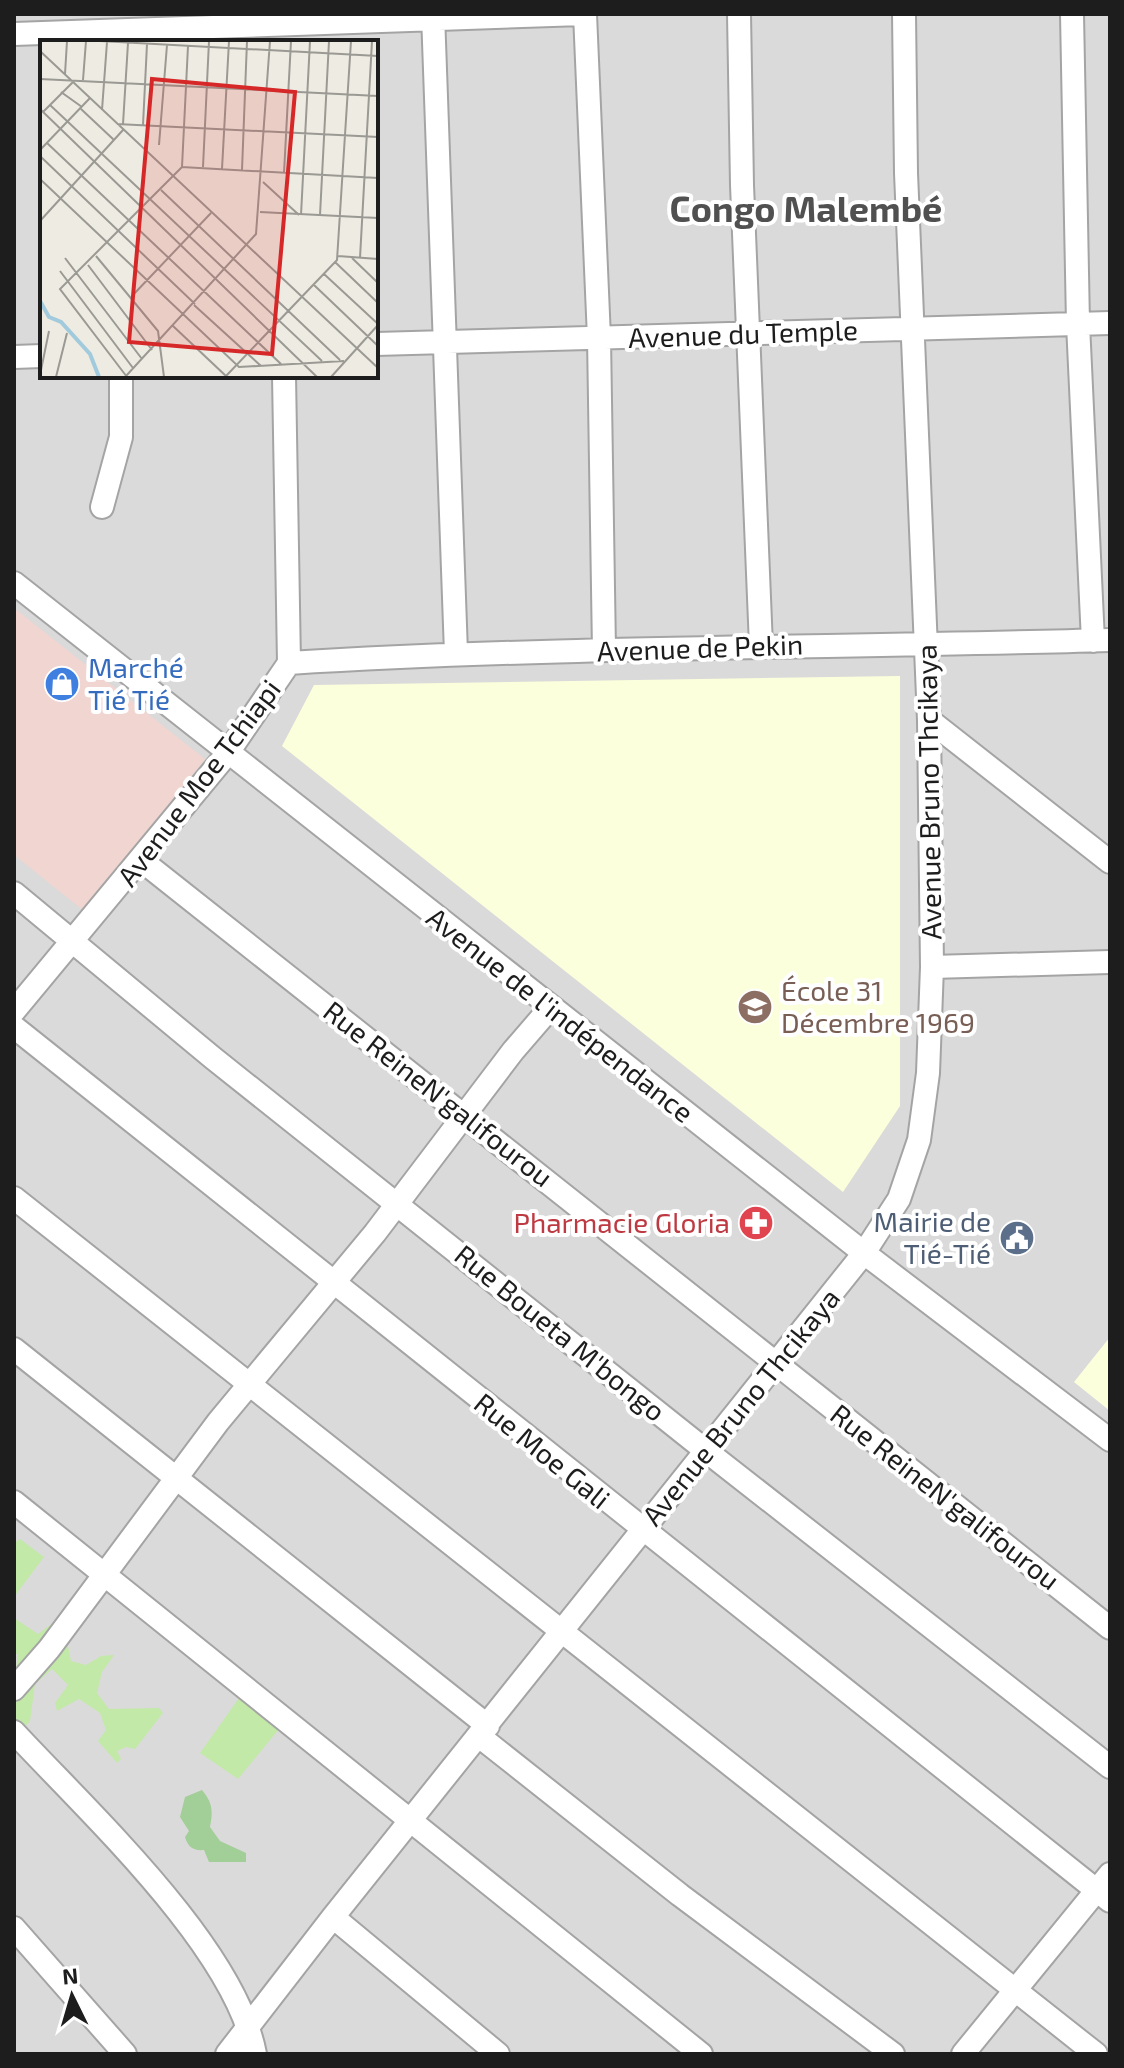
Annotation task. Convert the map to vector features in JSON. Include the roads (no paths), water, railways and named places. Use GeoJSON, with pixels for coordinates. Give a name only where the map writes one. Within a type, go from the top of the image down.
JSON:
{"type":"FeatureCollection","features":[{"type":"Feature","properties":{"kind":"street"},"geometry":{"type":"LineString","coordinates":[[14,34],[584,14],[599,338],[604,650]]}},
{"type":"Feature","properties":{"kind":"street"},"geometry":{"type":"LineString","coordinates":[[739,14],[761,646]]}},
{"type":"Feature","properties":{"kind":"street","name":"Avenue Bruno Thcikaya"},"geometry":{"type":"LineString","coordinates":[[227,2054],[864,1253],[899,1199],[919,1140],[928,1073],[932,967],[929,720],[915,329],[906,173],[904,14]]}},
{"type":"Feature","properties":{"kind":"street"},"geometry":{"type":"LineString","coordinates":[[1072,14],[1078,324],[1102,641]]}},
{"type":"Feature","properties":{"kind":"street"},"geometry":{"type":"LineString","coordinates":[[433,17],[456,653]]}},
{"type":"Feature","properties":{"kind":"street","name":"Avenue du Temple"},"geometry":{"type":"LineString","coordinates":[[378,344],[1110,323]]}},
{"type":"Feature","properties":{"kind":"street"},"geometry":{"type":"LineString","coordinates":[[14,357],[40,356]]}},
{"type":"Feature","properties":{"kind":"street"},"geometry":{"type":"LineString","coordinates":[[102,507],[121,437],[121,378]]}},
{"type":"Feature","properties":{"kind":"street","name":"Avenue Moe Tchiapi"},"geometry":{"type":"LineString","coordinates":[[14,1011],[227,754],[289,663],[284,378]]}},
{"type":"Feature","properties":{"kind":"street","name":"Avenue de l'indépendance"},"geometry":{"type":"LineString","coordinates":[[14,583],[227,754],[864,1253],[1110,1440]]}},
{"type":"Feature","properties":{"kind":"street","name":"Avenue de Pekin"},"geometry":{"type":"LineString","coordinates":[[289,663],[456,653],[550,654],[927,642],[1102,641]]}},
{"type":"Feature","properties":{"kind":"street"},"geometry":{"type":"LineString","coordinates":[[929,720],[1110,862]]}},
{"type":"Feature","properties":{"kind":"street","name":"Rue ReineN'galifourou"},"geometry":{"type":"LineString","coordinates":[[141,860],[466,1114],[1110,1628]]}},
{"type":"Feature","properties":{"kind":"street","name":"Rue Boueta M'bongo"},"geometry":{"type":"LineString","coordinates":[[14,893],[213,1058],[397,1201],[705,1450],[1110,1767]]}},
{"type":"Feature","properties":{"kind":"street"},"geometry":{"type":"LineString","coordinates":[[932,967],[1110,962]]}},
{"type":"Feature","properties":{"kind":"street"},"geometry":{"type":"LineString","coordinates":[[14,1689],[106,1573],[177,1476],[334,1283],[551,1007]]}},
{"type":"Feature","properties":{"kind":"street","name":"Rue Moe Gali"},"geometry":{"type":"LineString","coordinates":[[14,1027],[642,1531],[1106,1889]]}},
{"type":"Feature","properties":{"kind":"street"},"geometry":{"type":"LineString","coordinates":[[14,1198],[1096,2054]]}},
{"type":"Feature","properties":{"kind":"street"},"geometry":{"type":"LineString","coordinates":[[14,1349],[177,1476],[680,1895],[893,2054]]}},
{"type":"Feature","properties":{"kind":"street"},"geometry":{"type":"LineString","coordinates":[[14,1502],[701,2054]]}},
{"type":"Feature","properties":{"kind":"street"},"geometry":{"type":"LineString","coordinates":[[14,1732],[150,1879],[219,1968],[249,2025],[255,2054]]}},
{"type":"Feature","properties":{"kind":"street"},"geometry":{"type":"LineString","coordinates":[[963,2054],[1016,1989],[1106,1889]]}},
{"type":"Feature","properties":{"kind":"street"},"geometry":{"type":"LineString","coordinates":[[333,1917],[498,2054]]}},
{"type":"Feature","properties":{"kind":"street"},"geometry":{"type":"LineString","coordinates":[[14,1928],[125,2054]]}},
{"type":"Feature","properties":{"kind":"place","name":"Marché Tié Tié"},"geometry":{"type":"Point","coordinates":[62,684]}},
{"type":"Feature","properties":{"kind":"place","name":"École 31 Décembre 1969"},"geometry":{"type":"Point","coordinates":[755,1007]}},
{"type":"Feature","properties":{"kind":"place","name":"Pharmacie Gloria"},"geometry":{"type":"Point","coordinates":[756,1223]}},
{"type":"Feature","properties":{"kind":"place","name":"Mairie de Tié-Tié"},"geometry":{"type":"Point","coordinates":[1017,1238]}},
{"type":"Feature","properties":{"kind":"district","name":"Congo Malembé"},"geometry":{"type":"Point","coordinates":[806,209]}}]}
